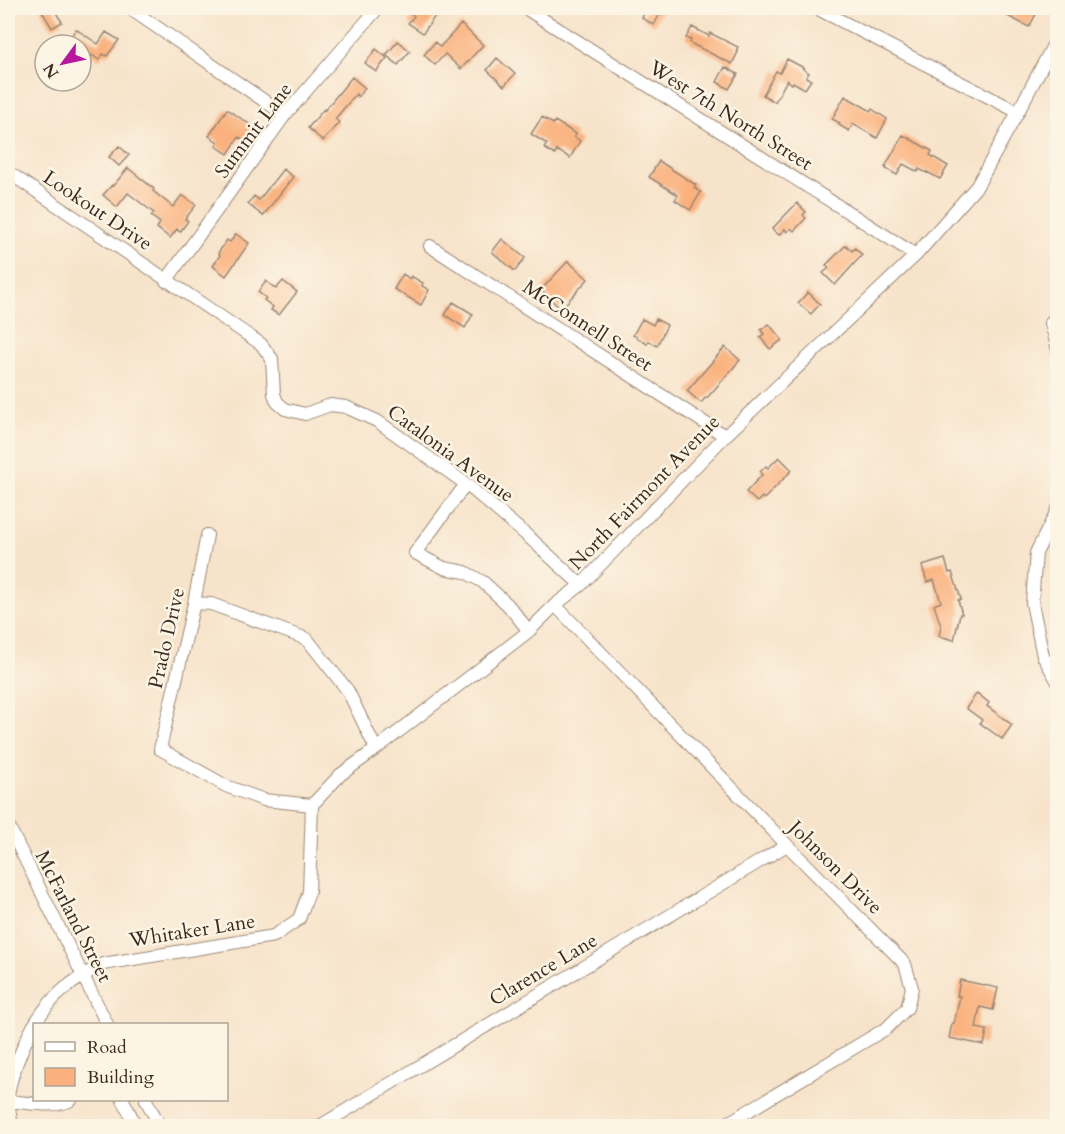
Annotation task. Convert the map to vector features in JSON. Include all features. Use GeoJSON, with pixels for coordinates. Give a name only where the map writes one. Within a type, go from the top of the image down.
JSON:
{"type":"FeatureCollection","features":[{"type":"Feature","properties":{"kind":"street"},"geometry":{"type":"LineString","coordinates":[[129,8],[285,115]]}},
{"type":"Feature","properties":{"kind":"street","name":"Summit Lane"},"geometry":{"type":"LineString","coordinates":[[166,281],[285,115],[378,8]]}},
{"type":"Feature","properties":{"kind":"street","name":"West 7th North Street"},"geometry":{"type":"LineString","coordinates":[[525,8],[916,255]]}},
{"type":"Feature","properties":{"kind":"street"},"geometry":{"type":"LineString","coordinates":[[816,8],[1018,112]]}},
{"type":"Feature","properties":{"kind":"street","name":"North Fairmont Avenue"},"geometry":{"type":"LineString","coordinates":[[312,805],[340,775],[529,631],[581,585],[725,436],[916,255],[977,186],[1058,36]]}},
{"type":"Feature","properties":{"kind":"street","name":"Lookout Drive"},"geometry":{"type":"LineString","coordinates":[[8,172],[166,281]]}},
{"type":"Feature","properties":{"kind":"street","name":"McConnell Street"},"geometry":{"type":"LineString","coordinates":[[430,246],[725,436]]}},
{"type":"Feature","properties":{"kind":"street","name":"Catalonia Avenue"},"geometry":{"type":"LineString","coordinates":[[166,281],[261,344],[272,359],[274,394],[277,402],[285,409],[305,414],[330,405],[346,407],[377,421],[466,484],[581,585]]}},
{"type":"Feature","properties":{"kind":"street"},"geometry":{"type":"LineString","coordinates":[[1058,312],[1051,323],[1058,350]]}},
{"type":"Feature","properties":{"kind":"street"},"geometry":{"type":"LineString","coordinates":[[466,484],[415,553],[444,568],[465,572],[483,582],[508,605],[529,631]]}},
{"type":"Feature","properties":{"kind":"street"},"geometry":{"type":"LineString","coordinates":[[1058,509],[1036,553],[1032,603],[1043,656],[1058,682]]}},
{"type":"Feature","properties":{"kind":"street","name":"Prado Drive"},"geometry":{"type":"LineString","coordinates":[[207,535],[194,603],[160,749],[226,786],[264,800],[312,805]]}},
{"type":"Feature","properties":{"kind":"street"},"geometry":{"type":"LineString","coordinates":[[194,603],[211,604],[307,639],[348,691],[376,749]]}},
{"type":"Feature","properties":{"kind":"street","name":"Johnson Drive"},"geometry":{"type":"LineString","coordinates":[[555,606],[905,964],[912,988],[907,1008],[887,1028],[723,1126]]}},
{"type":"Feature","properties":{"kind":"street","name":"Whitaker Lane"},"geometry":{"type":"LineString","coordinates":[[36,1023],[43,1010],[57,994],[103,964],[274,936],[299,919],[309,892],[312,805]]}},
{"type":"Feature","properties":{"kind":"street","name":"McFarland Street"},"geometry":{"type":"LineString","coordinates":[[8,825],[106,1023]]}},
{"type":"Feature","properties":{"kind":"street","name":"Clarence Lane"},"geometry":{"type":"LineString","coordinates":[[320,1126],[787,845]]}},
{"type":"Feature","properties":{"kind":"street","name":"Whitaker Lane"},"geometry":{"type":"LineString","coordinates":[[8,1101],[15,1066],[33,1029]]}},
{"type":"Feature","properties":{"kind":"street"},"geometry":{"type":"LineString","coordinates":[[12,1126],[8,1101],[51,1104],[69,1101]]}},
{"type":"Feature","properties":{"kind":"street"},"geometry":{"type":"LineString","coordinates":[[124,1101],[136,1126]]}},
{"type":"Feature","properties":{"kind":"street"},"geometry":{"type":"LineString","coordinates":[[147,1101],[160,1126]]}},
{"type":"Feature","properties":{"kind":"building"},"geometry":{"type":"Polygon","coordinates":[[[40,8],[53,8],[62,22],[52,28],[40,8]]]}},
{"type":"Feature","properties":{"kind":"building"},"geometry":{"type":"Polygon","coordinates":[[[416,8],[441,8],[423,33],[408,23],[414,16],[412,14],[416,8]]]}},
{"type":"Feature","properties":{"kind":"building"},"geometry":{"type":"Polygon","coordinates":[[[647,8],[663,8],[654,25],[642,18],[647,8]]]}},
{"type":"Feature","properties":{"kind":"building"},"geometry":{"type":"Polygon","coordinates":[[[992,8],[1023,8],[1036,14],[1029,27],[992,8]]]}},
{"type":"Feature","properties":{"kind":"building"},"geometry":{"type":"Polygon","coordinates":[[[461,24],[483,45],[461,69],[445,54],[435,65],[424,55],[435,42],[440,47],[461,24]]]}},
{"type":"Feature","properties":{"kind":"building"},"geometry":{"type":"Polygon","coordinates":[[[692,27],[738,47],[732,64],[690,43],[691,40],[686,38],[692,27]]]}},
{"type":"Feature","properties":{"kind":"building"},"geometry":{"type":"Polygon","coordinates":[[[106,32],[119,40],[107,56],[103,54],[99,60],[93,56],[93,41],[98,44],[106,32]]]}},
{"type":"Feature","properties":{"kind":"building"},"geometry":{"type":"Polygon","coordinates":[[[398,41],[410,51],[398,65],[386,55],[398,41]]]}},
{"type":"Feature","properties":{"kind":"building"},"geometry":{"type":"Polygon","coordinates":[[[376,49],[387,58],[376,72],[365,63],[376,49]]]}},
{"type":"Feature","properties":{"kind":"building"},"geometry":{"type":"Polygon","coordinates":[[[497,58],[515,74],[504,86],[487,70],[497,58]]]}},
{"type":"Feature","properties":{"kind":"building"},"geometry":{"type":"Polygon","coordinates":[[[787,59],[804,68],[809,73],[806,77],[811,80],[805,89],[787,80],[775,102],[763,95],[776,71],[780,73],[787,59]]]}},
{"type":"Feature","properties":{"kind":"building"},"geometry":{"type":"Polygon","coordinates":[[[725,67],[738,74],[729,89],[717,82],[725,67]]]}},
{"type":"Feature","properties":{"kind":"building"},"geometry":{"type":"Polygon","coordinates":[[[352,77],[365,88],[358,97],[356,94],[335,119],[339,122],[323,141],[308,128],[352,77]]]}},
{"type":"Feature","properties":{"kind":"building"},"geometry":{"type":"Polygon","coordinates":[[[845,96],[887,119],[877,138],[853,124],[849,131],[832,119],[845,96]]]}},
{"type":"Feature","properties":{"kind":"building"},"geometry":{"type":"Polygon","coordinates":[[[227,109],[255,128],[246,141],[239,137],[228,154],[216,146],[218,142],[209,136],[227,109]]]}},
{"type":"Feature","properties":{"kind":"building"},"geometry":{"type":"Polygon","coordinates":[[[542,117],[553,124],[555,121],[576,134],[574,137],[580,141],[570,158],[557,150],[555,155],[544,148],[547,144],[531,134],[542,117]]]}},
{"type":"Feature","properties":{"kind":"building"},"geometry":{"type":"Polygon","coordinates":[[[903,135],[932,151],[930,155],[948,166],[940,179],[903,164],[897,175],[886,169],[903,135]]]}},
{"type":"Feature","properties":{"kind":"building"},"geometry":{"type":"Polygon","coordinates":[[[119,146],[129,155],[119,166],[109,157],[119,146]]]}},
{"type":"Feature","properties":{"kind":"building"},"geometry":{"type":"Polygon","coordinates":[[[659,161],[696,185],[694,188],[701,192],[690,210],[675,200],[678,195],[649,177],[659,161]]]}},
{"type":"Feature","properties":{"kind":"building"},"geometry":{"type":"Polygon","coordinates":[[[128,168],[173,207],[182,195],[196,205],[185,219],[188,221],[180,232],[177,229],[170,238],[157,228],[160,223],[151,216],[154,213],[128,193],[117,207],[103,195],[128,168]]]}},
{"type":"Feature","properties":{"kind":"building"},"geometry":{"type":"Polygon","coordinates":[[[283,169],[293,177],[263,216],[248,204],[254,196],[259,200],[283,169]]]}},
{"type":"Feature","properties":{"kind":"building"},"geometry":{"type":"Polygon","coordinates":[[[797,203],[806,212],[803,215],[806,218],[794,231],[791,228],[787,232],[785,229],[779,235],[772,229],[797,203]]]}},
{"type":"Feature","properties":{"kind":"building"},"geometry":{"type":"Polygon","coordinates":[[[236,234],[249,243],[226,276],[213,266],[227,240],[230,242],[236,234]]]}},
{"type":"Feature","properties":{"kind":"building"},"geometry":{"type":"Polygon","coordinates":[[[502,239],[525,258],[515,271],[492,252],[502,239]]]}},
{"type":"Feature","properties":{"kind":"building"},"geometry":{"type":"Polygon","coordinates":[[[846,245],[852,251],[855,248],[862,255],[835,285],[823,273],[829,268],[826,265],[846,245]]]}},
{"type":"Feature","properties":{"kind":"building"},"geometry":{"type":"Polygon","coordinates":[[[568,261],[588,279],[561,309],[541,290],[568,261]]]}},
{"type":"Feature","properties":{"kind":"building"},"geometry":{"type":"Polygon","coordinates":[[[403,274],[423,283],[422,286],[429,290],[421,305],[394,289],[403,274]]]}},
{"type":"Feature","properties":{"kind":"building"},"geometry":{"type":"Polygon","coordinates":[[[266,281],[276,289],[283,281],[297,292],[279,315],[271,310],[273,307],[258,292],[266,281]]]}},
{"type":"Feature","properties":{"kind":"building"},"geometry":{"type":"Polygon","coordinates":[[[808,292],[820,304],[811,314],[798,303],[808,292]]]}},
{"type":"Feature","properties":{"kind":"building"},"geometry":{"type":"Polygon","coordinates":[[[453,302],[473,314],[465,328],[445,315],[453,302]]]}},
{"type":"Feature","properties":{"kind":"building"},"geometry":{"type":"Polygon","coordinates":[[[642,319],[653,325],[656,319],[667,325],[657,346],[649,341],[647,344],[633,335],[642,319]]]}},
{"type":"Feature","properties":{"kind":"building"},"geometry":{"type":"Polygon","coordinates":[[[769,324],[782,340],[770,349],[760,337],[764,334],[761,330],[769,324]]]}},
{"type":"Feature","properties":{"kind":"building"},"geometry":{"type":"Polygon","coordinates":[[[725,347],[740,360],[701,403],[687,391],[725,347]]]}},
{"type":"Feature","properties":{"kind":"building"},"geometry":{"type":"Polygon","coordinates":[[[779,457],[792,470],[764,499],[762,497],[757,502],[746,492],[762,475],[760,472],[766,466],[768,468],[779,457]]]}},
{"type":"Feature","properties":{"kind":"building"},"geometry":{"type":"Polygon","coordinates":[[[945,559],[961,599],[958,600],[962,614],[960,614],[954,640],[939,636],[941,626],[934,605],[941,602],[934,580],[927,582],[922,566],[945,559]]]}},
{"type":"Feature","properties":{"kind":"building"},"geometry":{"type":"Polygon","coordinates":[[[977,693],[989,703],[987,706],[1012,725],[1002,739],[980,723],[982,720],[966,708],[977,693]]]}},
{"type":"Feature","properties":{"kind":"building"},"geometry":{"type":"Polygon","coordinates":[[[960,980],[998,988],[993,1010],[980,1007],[976,1028],[987,1030],[984,1045],[949,1038],[960,996],[957,996],[960,980]]]}}]}
